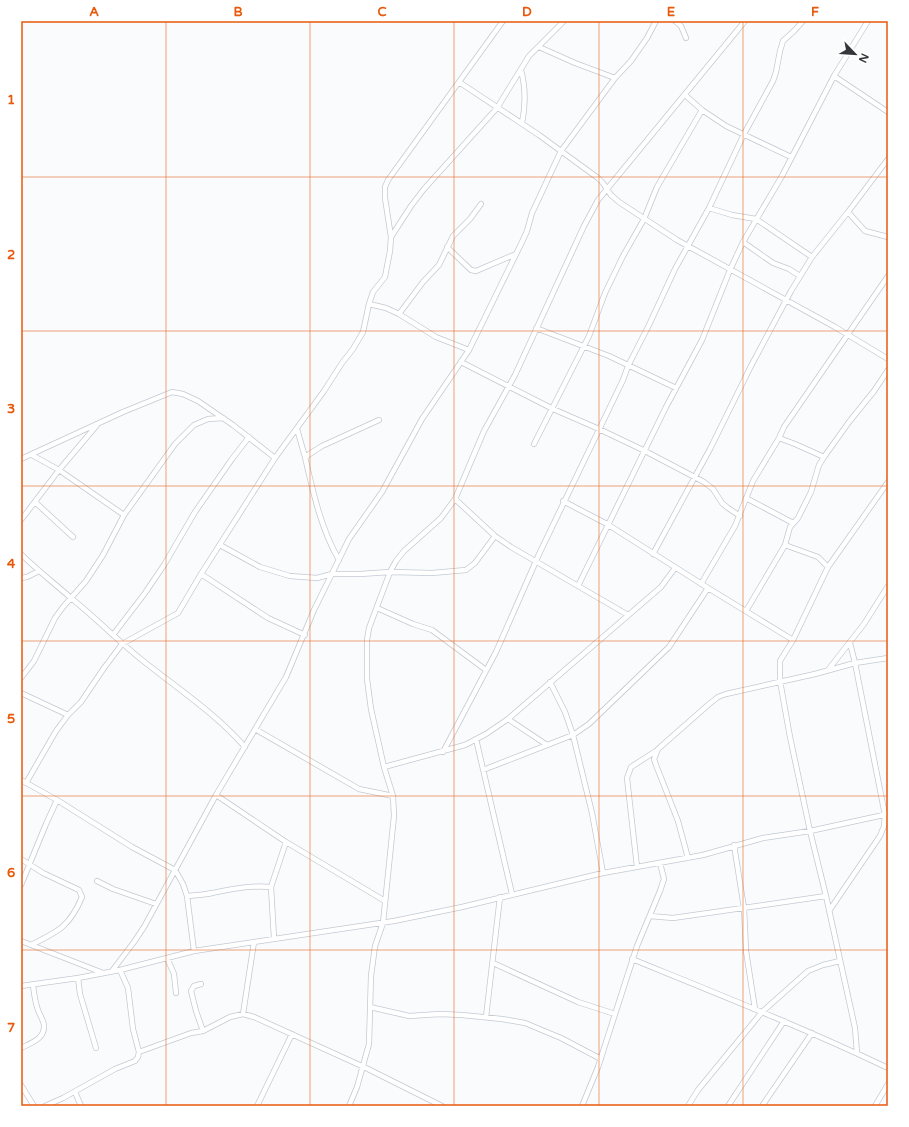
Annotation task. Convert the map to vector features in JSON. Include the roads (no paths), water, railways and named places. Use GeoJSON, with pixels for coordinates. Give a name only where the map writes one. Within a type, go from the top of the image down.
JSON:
{"type":"FeatureCollection","features":[{"type":"Feature","properties":{"kind":"street"},"geometry":{"type":"LineString","coordinates":[[26,783],[56,731],[68,715],[81,702],[122,644],[178,613],[275,458],[324,391],[363,332],[373,292],[385,277],[390,251],[391,238],[385,198],[385,187],[388,180],[503,21]]}},
{"type":"Feature","properties":{"kind":"street"},"geometry":{"type":"LineString","coordinates":[[391,238],[411,206],[424,189],[497,108],[529,56],[564,21]]}},
{"type":"Feature","properties":{"kind":"street"},"geometry":{"type":"LineString","coordinates":[[112,971],[134,942],[216,795],[286,677],[314,610],[349,539],[386,485],[422,419],[469,350],[527,231],[532,213],[561,151],[615,78],[631,61],[647,38],[656,21]]}},
{"type":"Feature","properties":{"kind":"street"},"geometry":{"type":"LineString","coordinates":[[674,21],[681,26],[686,38]]}},
{"type":"Feature","properties":{"kind":"street"},"geometry":{"type":"LineString","coordinates":[[348,1106],[364,1067],[369,1044],[371,976],[375,946],[383,923],[394,816],[393,796],[384,767],[371,709],[367,679],[367,640],[369,628],[390,572],[404,551],[441,518],[455,499],[484,431],[509,387],[584,226],[598,200],[744,21]]}},
{"type":"Feature","properties":{"kind":"street"},"geometry":{"type":"LineString","coordinates":[[443,752],[496,652],[535,561],[563,501],[623,380],[628,366],[650,325],[675,269],[709,208],[744,134],[773,80],[783,41],[803,21]]}},
{"type":"Feature","properties":{"kind":"street"},"geometry":{"type":"LineString","coordinates":[[578,586],[644,451],[702,340],[743,242],[802,140],[834,76],[868,21]]}},
{"type":"Feature","properties":{"kind":"street"},"geometry":{"type":"LineString","coordinates":[[538,47],[615,78]]}},
{"type":"Feature","properties":{"kind":"street"},"geometry":{"type":"LineString","coordinates":[[520,70],[526,96],[522,123]]}},
{"type":"Feature","properties":{"kind":"street"},"geometry":{"type":"LineString","coordinates":[[834,76],[888,112]]}},
{"type":"Feature","properties":{"kind":"street"},"geometry":{"type":"LineString","coordinates":[[459,82],[522,123],[598,178],[619,202],[644,219],[688,246],[835,327],[888,359]]}},
{"type":"Feature","properties":{"kind":"street"},"geometry":{"type":"LineString","coordinates":[[685,95],[702,110],[726,126],[791,157]]}},
{"type":"Feature","properties":{"kind":"street"},"geometry":{"type":"LineString","coordinates":[[534,444],[553,409],[573,366],[590,336],[605,293],[623,256],[644,219],[658,187],[702,110]]}},
{"type":"Feature","properties":{"kind":"street"},"geometry":{"type":"LineString","coordinates":[[653,554],[800,276],[812,256],[848,212],[888,159]]}},
{"type":"Feature","properties":{"kind":"street"},"geometry":{"type":"LineString","coordinates":[[400,314],[423,282],[439,265],[453,236],[482,204]]}},
{"type":"Feature","properties":{"kind":"street"},"geometry":{"type":"LineString","coordinates":[[709,208],[732,215],[756,219],[812,256]]}},
{"type":"Feature","properties":{"kind":"street"},"geometry":{"type":"LineString","coordinates":[[848,212],[865,231],[888,237]]}},
{"type":"Feature","properties":{"kind":"street"},"geometry":{"type":"LineString","coordinates":[[743,242],[773,263],[789,269],[800,276]]}},
{"type":"Feature","properties":{"kind":"street"},"geometry":{"type":"LineString","coordinates":[[447,247],[471,270],[476,271],[516,254]]}},
{"type":"Feature","properties":{"kind":"street"},"geometry":{"type":"LineString","coordinates":[[701,584],[740,516],[753,481],[794,412],[848,336],[888,276]]}},
{"type":"Feature","properties":{"kind":"street"},"geometry":{"type":"LineString","coordinates":[[369,304],[386,308],[400,314],[436,337],[469,350]]}},
{"type":"Feature","properties":{"kind":"street"},"geometry":{"type":"LineString","coordinates":[[536,328],[609,356],[676,388]]}},
{"type":"Feature","properties":{"kind":"street"},"geometry":{"type":"LineString","coordinates":[[461,362],[553,409],[599,428],[704,482],[713,489],[722,503],[740,516]]}},
{"type":"Feature","properties":{"kind":"street"},"geometry":{"type":"LineString","coordinates":[[746,611],[785,545],[790,527],[798,518],[811,492],[819,465],[888,370]]}},
{"type":"Feature","properties":{"kind":"street"},"geometry":{"type":"LineString","coordinates":[[21,459],[172,392],[183,394],[198,401],[249,437],[275,458]]}},
{"type":"Feature","properties":{"kind":"street"},"geometry":{"type":"LineString","coordinates":[[21,678],[34,661],[59,612],[86,581],[103,555],[124,516],[175,444],[194,425],[208,419],[223,418]]}},
{"type":"Feature","properties":{"kind":"street"},"geometry":{"type":"LineString","coordinates":[[305,457],[322,446],[379,420]]}},
{"type":"Feature","properties":{"kind":"street"},"geometry":{"type":"LineString","coordinates":[[21,520],[59,470],[98,424]]}},
{"type":"Feature","properties":{"kind":"street"},"geometry":{"type":"LineString","coordinates":[[297,429],[319,511],[331,547],[339,560]]}},
{"type":"Feature","properties":{"kind":"street"},"geometry":{"type":"LineString","coordinates":[[113,635],[145,593],[164,565],[195,512],[249,437]]}},
{"type":"Feature","properties":{"kind":"street"},"geometry":{"type":"LineString","coordinates":[[779,438],[824,457]]}},
{"type":"Feature","properties":{"kind":"street"},"geometry":{"type":"LineString","coordinates":[[32,455],[59,470],[124,516]]}},
{"type":"Feature","properties":{"kind":"street"},"geometry":{"type":"LineString","coordinates":[[857,1053],[855,1028],[810,831],[780,682],[780,661],[793,640],[828,567],[886,489],[888,482]]}},
{"type":"Feature","properties":{"kind":"street"},"geometry":{"type":"LineString","coordinates":[[746,498],[793,523]]}},
{"type":"Feature","properties":{"kind":"street"},"geometry":{"type":"LineString","coordinates":[[455,499],[495,536],[511,548],[628,615]]}},
{"type":"Feature","properties":{"kind":"street"},"geometry":{"type":"LineString","coordinates":[[563,501],[608,525],[793,640]]}},
{"type":"Feature","properties":{"kind":"street"},"geometry":{"type":"LineString","coordinates":[[35,502],[73,538]]}},
{"type":"Feature","properties":{"kind":"street"},"geometry":{"type":"LineString","coordinates":[[220,545],[260,567],[290,576],[317,578],[332,574],[390,572],[432,573],[466,570],[475,563],[495,536]]}},
{"type":"Feature","properties":{"kind":"street"},"geometry":{"type":"LineString","coordinates":[[785,545],[818,557],[824,561],[828,567]]}},
{"type":"Feature","properties":{"kind":"street"},"geometry":{"type":"LineString","coordinates":[[21,554],[122,644],[154,670],[193,698],[245,747]]}},
{"type":"Feature","properties":{"kind":"street"},"geometry":{"type":"LineString","coordinates":[[384,767],[465,745],[486,734],[508,719],[660,587],[675,568]]}},
{"type":"Feature","properties":{"kind":"street"},"geometry":{"type":"LineString","coordinates":[[21,578],[27,577],[39,571]]}},
{"type":"Feature","properties":{"kind":"street"},"geometry":{"type":"LineString","coordinates":[[201,574],[268,618],[304,635]]}},
{"type":"Feature","properties":{"kind":"street"},"geometry":{"type":"LineString","coordinates":[[828,670],[850,643],[888,586]]}},
{"type":"Feature","properties":{"kind":"street"},"geometry":{"type":"LineString","coordinates":[[483,770],[573,735],[589,724],[669,647],[708,588]]}},
{"type":"Feature","properties":{"kind":"street"},"geometry":{"type":"LineString","coordinates":[[377,608],[413,624],[432,630],[486,670]]}},
{"type":"Feature","properties":{"kind":"street"},"geometry":{"type":"LineString","coordinates":[[829,911],[880,836],[884,826],[886,814],[850,643]]}},
{"type":"Feature","properties":{"kind":"street"},"geometry":{"type":"LineString","coordinates":[[637,867],[627,778],[631,767],[656,751],[718,697],[855,663],[888,658]]}},
{"type":"Feature","properties":{"kind":"street"},"geometry":{"type":"LineString","coordinates":[[550,682],[565,712],[573,735],[592,813],[603,873]]}},
{"type":"Feature","properties":{"kind":"street"},"geometry":{"type":"LineString","coordinates":[[21,693],[68,715]]}},
{"type":"Feature","properties":{"kind":"street"},"geometry":{"type":"LineString","coordinates":[[508,719],[547,745]]}},
{"type":"Feature","properties":{"kind":"street"},"geometry":{"type":"LineString","coordinates":[[255,729],[359,789],[393,796]]}},
{"type":"Feature","properties":{"kind":"street"},"geometry":{"type":"LineString","coordinates":[[476,739],[512,894]]}},
{"type":"Feature","properties":{"kind":"street"},"geometry":{"type":"LineString","coordinates":[[656,751],[654,759],[678,821],[688,858]]}},
{"type":"Feature","properties":{"kind":"street"},"geometry":{"type":"LineString","coordinates":[[21,780],[57,800],[132,847],[175,870],[183,884],[187,896],[194,950]]}},
{"type":"Feature","properties":{"kind":"street"},"geometry":{"type":"LineString","coordinates":[[216,795],[286,842],[385,901]]}},
{"type":"Feature","properties":{"kind":"street"},"geometry":{"type":"LineString","coordinates":[[21,885],[57,800]]}},
{"type":"Feature","properties":{"kind":"street"},"geometry":{"type":"LineString","coordinates":[[21,986],[120,970],[194,950],[383,923],[603,873],[688,858],[763,838],[810,831],[886,814]]}},
{"type":"Feature","properties":{"kind":"street"},"geometry":{"type":"LineString","coordinates":[[274,938],[271,887],[286,842]]}},
{"type":"Feature","properties":{"kind":"street"},"geometry":{"type":"LineString","coordinates":[[734,845],[744,908],[746,951],[755,1009]]}},
{"type":"Feature","properties":{"kind":"street"},"geometry":{"type":"LineString","coordinates":[[21,859],[43,873],[79,890],[82,896],[76,911],[65,925],[54,934],[31,945]]}},
{"type":"Feature","properties":{"kind":"street"},"geometry":{"type":"LineString","coordinates":[[582,1106],[601,1059],[632,960],[664,879],[660,863]]}},
{"type":"Feature","properties":{"kind":"street"},"geometry":{"type":"LineString","coordinates":[[97,881],[113,889],[156,904]]}},
{"type":"Feature","properties":{"kind":"street"},"geometry":{"type":"LineString","coordinates":[[187,896],[235,888],[260,886],[271,887]]}},
{"type":"Feature","properties":{"kind":"street"},"geometry":{"type":"LineString","coordinates":[[650,916],[673,918],[826,896]]}},
{"type":"Feature","properties":{"kind":"street"},"geometry":{"type":"LineString","coordinates":[[486,1017],[500,897]]}},
{"type":"Feature","properties":{"kind":"street"},"geometry":{"type":"LineString","coordinates":[[21,941],[103,973]]}},
{"type":"Feature","properties":{"kind":"street"},"geometry":{"type":"LineString","coordinates":[[243,1014],[254,942]]}},
{"type":"Feature","properties":{"kind":"street"},"geometry":{"type":"LineString","coordinates":[[167,958],[174,974],[176,993]]}},
{"type":"Feature","properties":{"kind":"street"},"geometry":{"type":"LineString","coordinates":[[632,960],[784,1021],[888,1068]]}},
{"type":"Feature","properties":{"kind":"street"},"geometry":{"type":"LineString","coordinates":[[688,1106],[698,1090],[762,1012],[808,971],[823,964],[840,961]]}},
{"type":"Feature","properties":{"kind":"street"},"geometry":{"type":"LineString","coordinates":[[493,964],[578,1002],[615,1014]]}},
{"type":"Feature","properties":{"kind":"street"},"geometry":{"type":"LineString","coordinates":[[45,1106],[75,1092],[92,1081],[135,1061],[138,1057],[128,988],[120,970]]}},
{"type":"Feature","properties":{"kind":"street"},"geometry":{"type":"LineString","coordinates":[[78,978],[80,994],[96,1048]]}},
{"type":"Feature","properties":{"kind":"street"},"geometry":{"type":"LineString","coordinates":[[201,984],[194,986],[191,991],[203,1030]]}},
{"type":"Feature","properties":{"kind":"street"},"geometry":{"type":"LineString","coordinates":[[21,1048],[37,1040],[42,1036],[44,1030],[35,1001],[33,985]]}},
{"type":"Feature","properties":{"kind":"street"},"geometry":{"type":"LineString","coordinates":[[370,1007],[410,1016],[445,1014],[486,1017],[525,1024],[561,1038],[601,1059]]}},
{"type":"Feature","properties":{"kind":"street"},"geometry":{"type":"LineString","coordinates":[[138,1052],[203,1030],[230,1017],[243,1014],[254,1017],[364,1067],[441,1106]]}},
{"type":"Feature","properties":{"kind":"street"},"geometry":{"type":"LineString","coordinates":[[728,1106],[784,1021]]}},
{"type":"Feature","properties":{"kind":"street"},"geometry":{"type":"LineString","coordinates":[[762,1106],[812,1033]]}},
{"type":"Feature","properties":{"kind":"street"},"geometry":{"type":"LineString","coordinates":[[257,1106],[292,1034]]}},
{"type":"Feature","properties":{"kind":"street"},"geometry":{"type":"LineString","coordinates":[[875,1106],[888,1084]]}},
{"type":"Feature","properties":{"kind":"street"},"geometry":{"type":"LineString","coordinates":[[21,1085],[34,1106]]}},
{"type":"Feature","properties":{"kind":"street"},"geometry":{"type":"LineString","coordinates":[[75,1092],[81,1106]]}}]}
